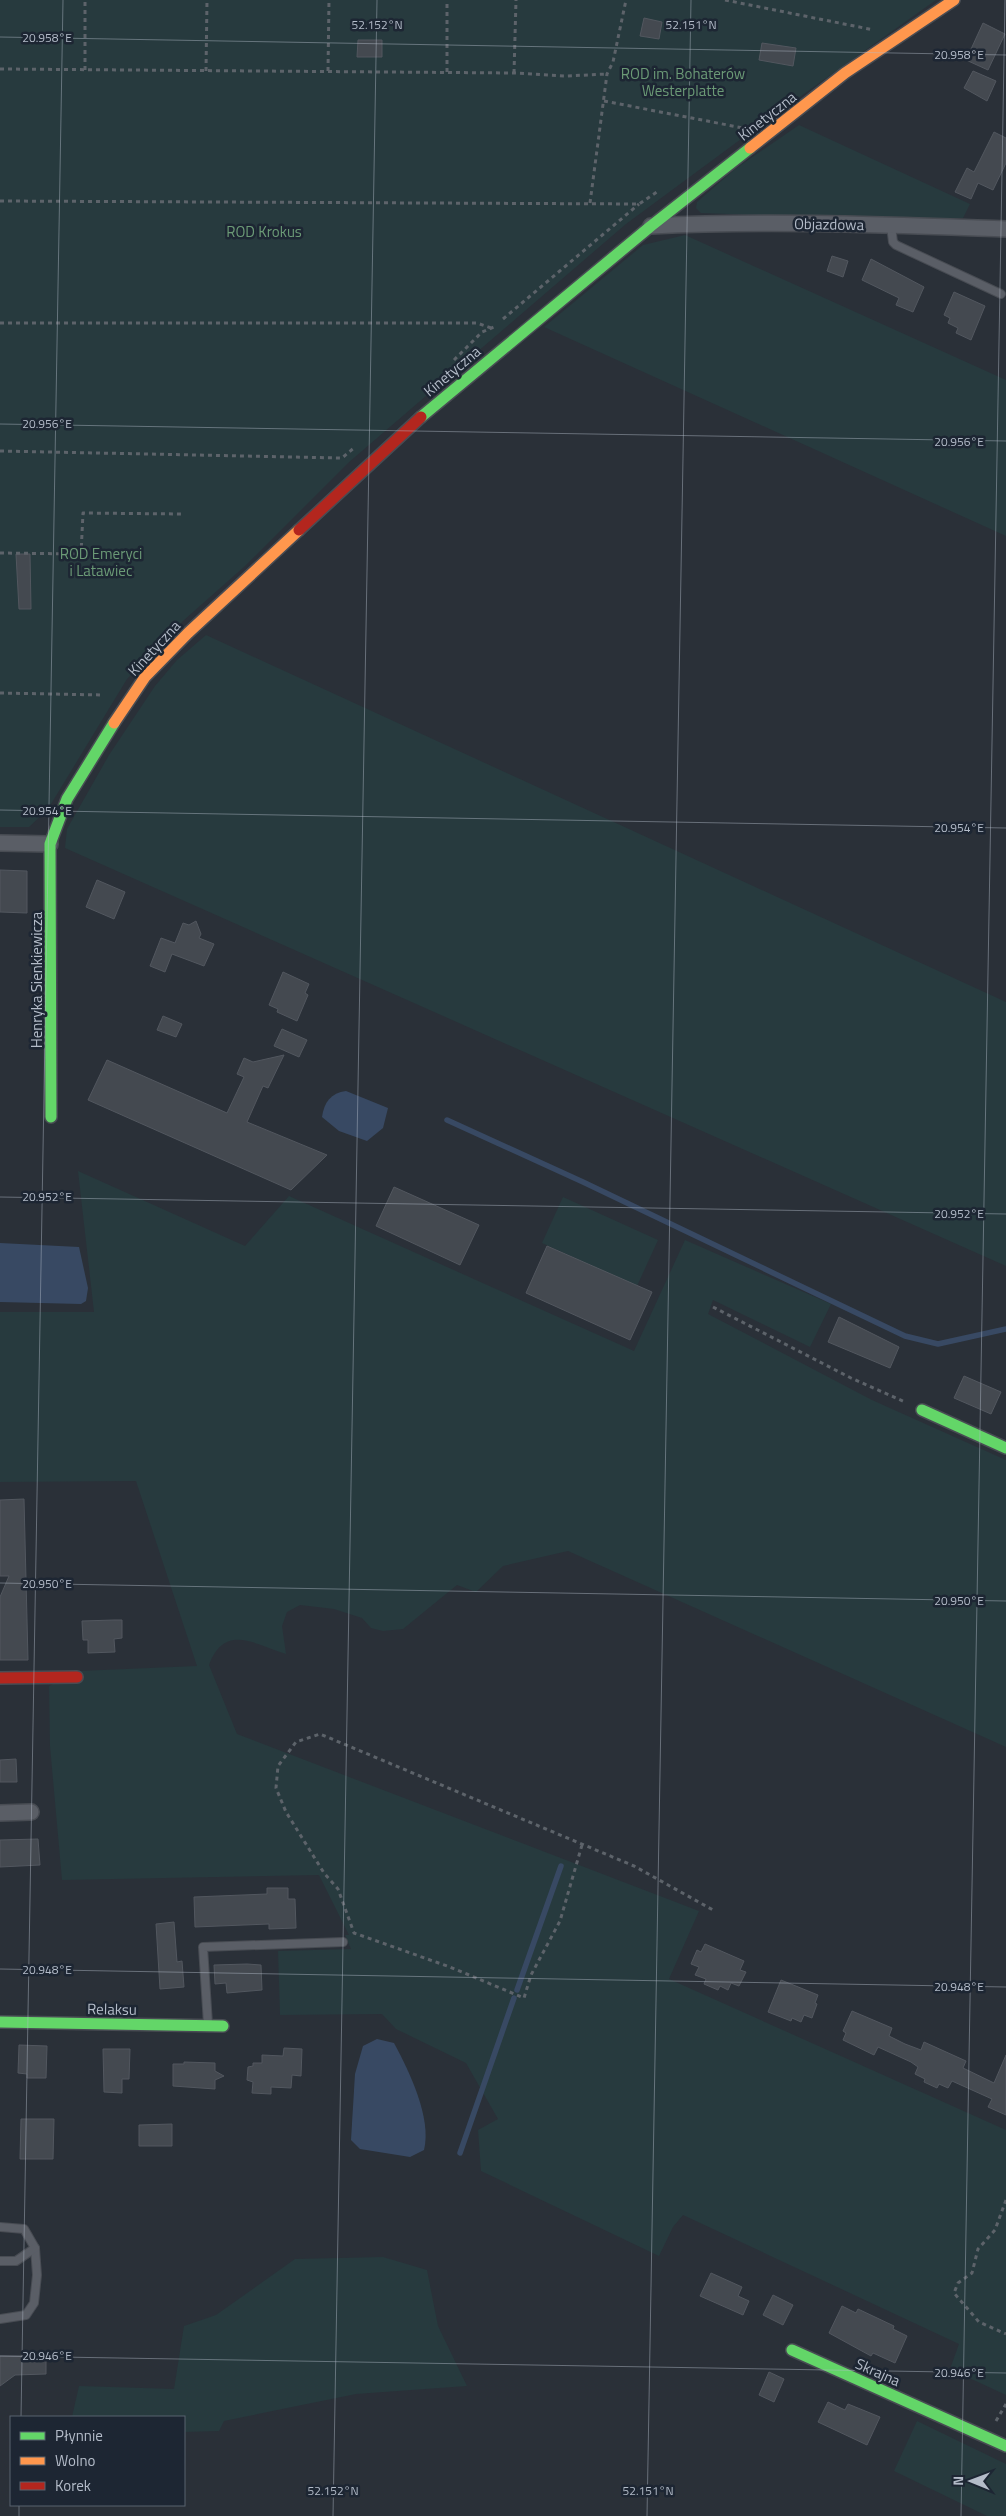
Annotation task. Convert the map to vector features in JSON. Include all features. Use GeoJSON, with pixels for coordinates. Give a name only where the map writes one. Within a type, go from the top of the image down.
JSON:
{"type":"FeatureCollection","features":[{"type":"Feature","properties":{"kind":"street","name":"Kinetyczna"},"geometry":{"type":"LineString","coordinates":[[50,844],[67,799],[105,736],[145,677],[188,633],[425,413],[651,226],[845,73],[954,0]]}},
{"type":"Feature","properties":{"kind":"street","name":"Objazdowa"},"geometry":{"type":"LineString","coordinates":[[651,226],[704,223],[1006,229]]}},
{"type":"Feature","properties":{"kind":"street"},"geometry":{"type":"LineString","coordinates":[[0,843],[50,844]]}},
{"type":"Feature","properties":{"kind":"street","name":"Henryka Sienkiewicza"},"geometry":{"type":"LineString","coordinates":[[50,844],[52,1117]]}},
{"type":"Feature","properties":{"kind":"street"},"geometry":{"type":"LineString","coordinates":[[922,1410],[1006,1448]]}},
{"type":"Feature","properties":{"kind":"street"},"geometry":{"type":"LineString","coordinates":[[0,1678],[77,1677]]}},
{"type":"Feature","properties":{"kind":"street"},"geometry":{"type":"LineString","coordinates":[[0,1812],[31,1812]]}},
{"type":"Feature","properties":{"kind":"street","name":"Relaksu"},"geometry":{"type":"LineString","coordinates":[[0,2022],[223,2026]]}},
{"type":"Feature","properties":{"kind":"street","name":"Skrajna"},"geometry":{"type":"LineString","coordinates":[[792,2350],[1006,2446]]}},
{"type":"Feature","properties":{"kind":"lane"},"geometry":{"type":"LineString","coordinates":[[891,226],[893,242],[896,245],[1001,294]]}},
{"type":"Feature","properties":{"kind":"lane"},"geometry":{"type":"LineString","coordinates":[[208,2026],[203,1947],[343,1942]]}},
{"type":"Feature","properties":{"kind":"lane"},"geometry":{"type":"LineString","coordinates":[[0,2227],[24,2229],[34,2248],[36,2275],[34,2303],[26,2315],[0,2319]]}},
{"type":"Feature","properties":{"kind":"lane"},"geometry":{"type":"LineString","coordinates":[[0,2261],[16,2261],[34,2248]]}},
{"type":"Feature","properties":{"kind":"path"},"geometry":{"type":"LineString","coordinates":[[85,0],[85,70]]}},
{"type":"Feature","properties":{"kind":"path"},"geometry":{"type":"LineString","coordinates":[[206,71],[207,0]]}},
{"type":"Feature","properties":{"kind":"path"},"geometry":{"type":"LineString","coordinates":[[328,71],[329,0]]}},
{"type":"Feature","properties":{"kind":"path"},"geometry":{"type":"LineString","coordinates":[[446,72],[447,0]]}},
{"type":"Feature","properties":{"kind":"path"},"geometry":{"type":"LineString","coordinates":[[514,73],[516,0]]}},
{"type":"Feature","properties":{"kind":"path"},"geometry":{"type":"LineString","coordinates":[[0,201],[590,203],[607,74],[614,62],[626,0]]}},
{"type":"Feature","properties":{"kind":"path"},"geometry":{"type":"LineString","coordinates":[[725,0],[880,31]]}},
{"type":"Feature","properties":{"kind":"path"},"geometry":{"type":"LineString","coordinates":[[0,69],[446,72],[566,76],[607,74]]}},
{"type":"Feature","properties":{"kind":"path"},"geometry":{"type":"LineString","coordinates":[[604,101],[746,128]]}},
{"type":"Feature","properties":{"kind":"path"},"geometry":{"type":"LineString","coordinates":[[0,323],[477,323],[492,328],[639,204]]}},
{"type":"Feature","properties":{"kind":"path"},"geometry":{"type":"LineString","coordinates":[[0,451],[342,458]]}},
{"type":"Feature","properties":{"kind":"path"},"geometry":{"type":"LineString","coordinates":[[0,553],[81,554],[83,513],[182,514]]}},
{"type":"Feature","properties":{"kind":"path"},"geometry":{"type":"LineString","coordinates":[[0,693],[103,694]]}},
{"type":"Feature","properties":{"kind":"path"},"geometry":{"type":"LineString","coordinates":[[713,1307],[851,1378],[922,1410]]}},
{"type":"Feature","properties":{"kind":"path"},"geometry":{"type":"LineString","coordinates":[[582,1845],[560,1921],[531,1975],[524,1998],[450,1967],[354,1933],[338,1888],[324,1873],[286,1812],[276,1788],[278,1766],[296,1742],[320,1734],[634,1866],[714,1910]]}},
{"type":"Feature","properties":{"kind":"path"},"geometry":{"type":"LineString","coordinates":[[1006,2200],[995,2230],[978,2249],[972,2273],[958,2283],[954,2293],[979,2322],[1006,2334]]}},
{"type":"Feature","properties":{"kind":"green space","name":"ROD Krokus"},"geometry":{"type":"Polygon","coordinates":[[[0,0],[936,0],[756,128],[626,224],[348,463],[245,566],[184,620],[127,679],[48,809],[29,827],[0,827],[0,0]]]}},
{"type":"Feature","properties":{"kind":"green space"},"geometry":{"type":"Polygon","coordinates":[[[799,125],[970,204],[963,218],[836,218],[701,213],[696,208],[697,202],[735,169],[799,125]]]}},
{"type":"Feature","properties":{"kind":"green space"},"geometry":{"type":"Polygon","coordinates":[[[685,235],[1006,380],[1006,536],[544,327],[643,245],[685,235]]]}},
{"type":"Feature","properties":{"kind":"green space"},"geometry":{"type":"Polygon","coordinates":[[[206,635],[1006,1002],[1006,1266],[65,848],[67,829],[109,755],[155,686],[177,660],[206,635]]]}},
{"type":"Feature","properties":{"kind":"green space"},"geometry":{"type":"Polygon","coordinates":[[[78,1171],[245,1246],[289,1196],[634,1351],[685,1240],[831,1304],[810,1347],[713,1300],[708,1314],[872,1400],[1006,1460],[1006,1747],[568,1551],[503,1566],[476,1592],[457,1585],[403,1629],[383,1631],[371,1628],[362,1618],[334,1609],[300,1605],[287,1612],[282,1626],[286,1654],[252,1642],[232,1640],[223,1644],[209,1665],[237,1734],[699,1911],[669,1979],[1006,2130],[1006,2395],[950,2369],[959,2344],[683,2215],[673,2227],[659,2256],[481,2171],[478,2130],[498,2119],[466,2063],[396,2029],[382,2014],[280,2015],[278,1951],[351,1949],[345,1935],[349,1935],[319,1875],[62,1880],[50,1746],[49,1686],[79,1671],[197,1666],[136,1481],[0,1482],[0,1312],[94,1312],[78,1171]]]}},
{"type":"Feature","properties":{"kind":"green space"},"geometry":{"type":"Polygon","coordinates":[[[563,1197],[658,1240],[637,1286],[542,1243],[563,1197]]]}},
{"type":"Feature","properties":{"kind":"green space"},"geometry":{"type":"Polygon","coordinates":[[[383,2257],[427,2270],[438,2326],[467,2386],[356,2394],[224,2421],[219,2431],[185,2432],[185,2416],[72,2416],[79,2386],[174,2389],[184,2326],[216,2315],[295,2259],[383,2257]]]}},
{"type":"Feature","properties":{"kind":"green space"},"geometry":{"type":"Polygon","coordinates":[[[917,2421],[1006,2464],[1006,2516],[987,2516],[894,2471],[917,2421]]]}},
{"type":"Feature","properties":{"kind":"water"},"geometry":{"type":"Polygon","coordinates":[[[346,1091],[388,1108],[383,1128],[367,1141],[339,1131],[322,1117],[324,1107],[329,1099],[336,1094],[346,1091]]]}},
{"type":"Feature","properties":{"kind":"water"},"geometry":{"type":"Polygon","coordinates":[[[0,1243],[79,1247],[88,1288],[86,1301],[81,1304],[0,1302],[0,1243]]]}},
{"type":"Feature","properties":{"kind":"water"},"geometry":{"type":"Polygon","coordinates":[[[377,2039],[394,2043],[418,2095],[422,2109],[426,2137],[424,2150],[410,2157],[360,2149],[351,2140],[355,2074],[363,2046],[377,2039]]]}},
{"type":"Feature","properties":{"kind":"building"},"geometry":{"type":"Polygon","coordinates":[[[644,18],[662,22],[659,39],[640,36],[644,18]]]}},
{"type":"Feature","properties":{"kind":"building"},"geometry":{"type":"Polygon","coordinates":[[[983,23],[1005,34],[988,70],[966,60],[983,23]]]}},
{"type":"Feature","properties":{"kind":"building"},"geometry":{"type":"Polygon","coordinates":[[[358,40],[382,40],[382,57],[357,57],[358,40]]]}},
{"type":"Feature","properties":{"kind":"building"},"geometry":{"type":"Polygon","coordinates":[[[762,43],[796,48],[793,66],[759,60],[762,43]]]}},
{"type":"Feature","properties":{"kind":"building"},"geometry":{"type":"Polygon","coordinates":[[[973,71],[996,81],[987,101],[964,88],[973,71]]]}},
{"type":"Feature","properties":{"kind":"building"},"geometry":{"type":"Polygon","coordinates":[[[994,132],[1006,138],[1006,163],[993,190],[978,183],[971,199],[955,192],[967,168],[974,172],[994,132]]]}},
{"type":"Feature","properties":{"kind":"building"},"geometry":{"type":"Polygon","coordinates":[[[832,256],[848,261],[843,277],[827,271],[832,256]]]}},
{"type":"Feature","properties":{"kind":"building"},"geometry":{"type":"Polygon","coordinates":[[[871,259],[924,287],[913,312],[896,305],[899,298],[862,280],[871,259]]]}},
{"type":"Feature","properties":{"kind":"building"},"geometry":{"type":"Polygon","coordinates":[[[954,292],[985,306],[971,340],[956,333],[958,328],[948,323],[950,318],[944,315],[954,292]]]}},
{"type":"Feature","properties":{"kind":"building"},"geometry":{"type":"Polygon","coordinates":[[[16,554],[30,554],[31,609],[19,609],[16,554]]]}},
{"type":"Feature","properties":{"kind":"building"},"geometry":{"type":"Polygon","coordinates":[[[0,870],[27,871],[27,913],[0,912],[0,870]]]}},
{"type":"Feature","properties":{"kind":"building"},"geometry":{"type":"Polygon","coordinates":[[[97,880],[125,892],[114,919],[86,907],[97,880]]]}},
{"type":"Feature","properties":{"kind":"building"},"geometry":{"type":"Polygon","coordinates":[[[196,921],[201,934],[199,938],[214,944],[204,966],[172,954],[165,972],[150,966],[161,938],[175,943],[183,923],[189,925],[196,921]]]}},
{"type":"Feature","properties":{"kind":"building"},"geometry":{"type":"Polygon","coordinates":[[[283,972],[309,984],[305,993],[308,995],[297,1021],[277,1012],[278,1009],[269,1005],[283,972]]]}},
{"type":"Feature","properties":{"kind":"building"},"geometry":{"type":"Polygon","coordinates":[[[163,1016],[182,1024],[176,1037],[157,1030],[163,1016]]]}},
{"type":"Feature","properties":{"kind":"building"},"geometry":{"type":"Polygon","coordinates":[[[282,1029],[307,1040],[299,1057],[274,1046],[282,1029]]]}},
{"type":"Feature","properties":{"kind":"building"},"geometry":{"type":"Polygon","coordinates":[[[284,1055],[268,1088],[263,1086],[247,1122],[327,1155],[291,1190],[88,1100],[107,1060],[227,1113],[244,1077],[237,1074],[244,1058],[253,1062],[284,1055]]]}},
{"type":"Feature","properties":{"kind":"building"},"geometry":{"type":"Polygon","coordinates":[[[394,1187],[479,1225],[460,1265],[376,1226],[394,1187]]]}},
{"type":"Feature","properties":{"kind":"building"},"geometry":{"type":"Polygon","coordinates":[[[547,1246],[652,1292],[630,1340],[526,1293],[547,1246]]]}},
{"type":"Feature","properties":{"kind":"building"},"geometry":{"type":"Polygon","coordinates":[[[839,1317],[899,1347],[890,1368],[828,1342],[839,1317]]]}},
{"type":"Feature","properties":{"kind":"building"},"geometry":{"type":"Polygon","coordinates":[[[964,1376],[1001,1392],[991,1414],[954,1398],[964,1376]]]}},
{"type":"Feature","properties":{"kind":"building"},"geometry":{"type":"Polygon","coordinates":[[[24,1499],[28,1660],[0,1660],[0,1597],[9,1576],[0,1576],[0,1500],[24,1499]]]}},
{"type":"Feature","properties":{"kind":"building"},"geometry":{"type":"Polygon","coordinates":[[[122,1620],[122,1638],[114,1639],[115,1652],[88,1653],[88,1640],[83,1640],[82,1621],[122,1620]]]}},
{"type":"Feature","properties":{"kind":"building"},"geometry":{"type":"Polygon","coordinates":[[[16,1759],[17,1782],[0,1782],[0,1760],[16,1759]]]}},
{"type":"Feature","properties":{"kind":"building"},"geometry":{"type":"Polygon","coordinates":[[[38,1839],[40,1865],[0,1867],[0,1840],[38,1839]]]}},
{"type":"Feature","properties":{"kind":"building"},"geometry":{"type":"Polygon","coordinates":[[[267,1888],[288,1888],[288,1899],[295,1899],[296,1928],[269,1929],[269,1924],[195,1927],[194,1897],[267,1894],[267,1888]]]}},
{"type":"Feature","properties":{"kind":"building"},"geometry":{"type":"Polygon","coordinates":[[[174,1922],[177,1962],[182,1961],[184,1987],[160,1989],[156,1924],[174,1922]]]}},
{"type":"Feature","properties":{"kind":"building"},"geometry":{"type":"Polygon","coordinates":[[[705,1944],[744,1961],[740,1970],[746,1972],[739,1986],[731,1983],[728,1990],[720,1986],[718,1990],[704,1984],[706,1979],[695,1975],[699,1967],[691,1964],[697,1950],[701,1952],[705,1944]]]}},
{"type":"Feature","properties":{"kind":"building"},"geometry":{"type":"Polygon","coordinates":[[[214,1965],[261,1965],[262,1990],[227,1993],[226,1983],[215,1984],[214,1965]]]}},
{"type":"Feature","properties":{"kind":"building"},"geometry":{"type":"Polygon","coordinates":[[[781,1980],[818,1995],[812,2018],[804,2015],[801,2022],[792,2018],[791,2021],[768,2012],[781,1980]]]}},
{"type":"Feature","properties":{"kind":"building"},"geometry":{"type":"Polygon","coordinates":[[[852,2011],[892,2028],[889,2036],[905,2044],[921,2050],[924,2042],[966,2061],[963,2068],[994,2083],[1006,2055],[1006,2115],[988,2107],[992,2099],[952,2081],[948,2088],[939,2084],[937,2088],[924,2082],[925,2079],[915,2074],[918,2067],[911,2062],[878,2047],[874,2055],[843,2040],[846,2033],[843,2031],[852,2011]]]}},
{"type":"Feature","properties":{"kind":"building"},"geometry":{"type":"Polygon","coordinates":[[[19,2045],[47,2046],[46,2078],[27,2078],[27,2074],[18,2073],[19,2045]]]}},
{"type":"Feature","properties":{"kind":"building"},"geometry":{"type":"Polygon","coordinates":[[[284,2048],[302,2049],[301,2076],[292,2075],[291,2088],[271,2087],[271,2094],[252,2093],[253,2082],[247,2080],[248,2067],[253,2066],[253,2063],[262,2063],[262,2055],[283,2056],[284,2048]]]}},
{"type":"Feature","properties":{"kind":"building"},"geometry":{"type":"Polygon","coordinates":[[[103,2049],[130,2049],[129,2079],[122,2079],[122,2093],[104,2092],[103,2049]]]}},
{"type":"Feature","properties":{"kind":"building"},"geometry":{"type":"Polygon","coordinates":[[[184,2062],[215,2063],[215,2071],[224,2076],[215,2080],[215,2089],[173,2086],[173,2064],[184,2064],[184,2062]]]}},
{"type":"Feature","properties":{"kind":"building"},"geometry":{"type":"Polygon","coordinates":[[[21,2119],[54,2119],[53,2159],[20,2159],[21,2119]]]}},
{"type":"Feature","properties":{"kind":"building"},"geometry":{"type":"Polygon","coordinates":[[[172,2124],[172,2146],[139,2146],[139,2125],[172,2124]]]}},
{"type":"Feature","properties":{"kind":"building"},"geometry":{"type":"Polygon","coordinates":[[[711,2273],[742,2287],[738,2296],[749,2301],[743,2315],[700,2296],[711,2273]]]}},
{"type":"Feature","properties":{"kind":"building"},"geometry":{"type":"Polygon","coordinates":[[[773,2295],[793,2305],[783,2325],[763,2315],[773,2295]]]}},
{"type":"Feature","properties":{"kind":"building"},"geometry":{"type":"Polygon","coordinates":[[[842,2306],[856,2313],[858,2309],[894,2326],[893,2329],[907,2336],[895,2363],[873,2353],[871,2356],[829,2333],[842,2306]]]}},
{"type":"Feature","properties":{"kind":"building"},"geometry":{"type":"Polygon","coordinates":[[[0,2356],[46,2356],[46,2374],[15,2375],[0,2386],[0,2356]]]}},
{"type":"Feature","properties":{"kind":"building"},"geometry":{"type":"Polygon","coordinates":[[[769,2372],[784,2379],[774,2402],[759,2395],[769,2372]]]}},
{"type":"Feature","properties":{"kind":"building"},"geometry":{"type":"Polygon","coordinates":[[[828,2402],[845,2410],[848,2404],[880,2417],[867,2445],[818,2422],[828,2402]]]}},
{"type":"Feature","properties":{"kind":"waterway"},"geometry":{"type":"LineString","coordinates":[[447,1120],[583,1182],[905,1336],[938,1344],[1006,1329]]}},
{"type":"Feature","properties":{"kind":"waterway"},"geometry":{"type":"LineString","coordinates":[[517,1990],[561,1866]]}},
{"type":"Feature","properties":{"kind":"waterway"},"geometry":{"type":"LineString","coordinates":[[460,2153],[514,1998]]}},
{"type":"Feature","properties":{"kind":"traffic: fast"},"geometry":{"type":"LineString","coordinates":[[421,417],[651,226],[750,148]]}},
{"type":"Feature","properties":{"kind":"traffic: fast"},"geometry":{"type":"LineString","coordinates":[[51,1117],[50,844],[67,799],[114,723]]}},
{"type":"Feature","properties":{"kind":"traffic: fast"},"geometry":{"type":"LineString","coordinates":[[922,1410],[1006,1448]]}},
{"type":"Feature","properties":{"kind":"traffic: fast"},"geometry":{"type":"LineString","coordinates":[[0,2022],[223,2026]]}},
{"type":"Feature","properties":{"kind":"traffic: fast"},"geometry":{"type":"LineString","coordinates":[[792,2350],[1006,2446]]}},
{"type":"Feature","properties":{"kind":"traffic: slow"},"geometry":{"type":"LineString","coordinates":[[750,148],[845,73],[954,0]]}},
{"type":"Feature","properties":{"kind":"traffic: slow"},"geometry":{"type":"LineString","coordinates":[[114,723],[145,677],[188,633],[299,530]]}},
{"type":"Feature","properties":{"kind":"traffic: jam"},"geometry":{"type":"LineString","coordinates":[[299,530],[421,417]]}},
{"type":"Feature","properties":{"kind":"traffic: jam"},"geometry":{"type":"LineString","coordinates":[[0,1678],[77,1677]]}},
{"type":"Feature","properties":{"kind":"park label","name":"ROD im. Bohaterów Westerplatte"},"geometry":{"type":"Point","coordinates":[683,82]}},
{"type":"Feature","properties":{"kind":"park label","name":"ROD Emeryci i Latawiec"},"geometry":{"type":"Point","coordinates":[101,562]}}]}
